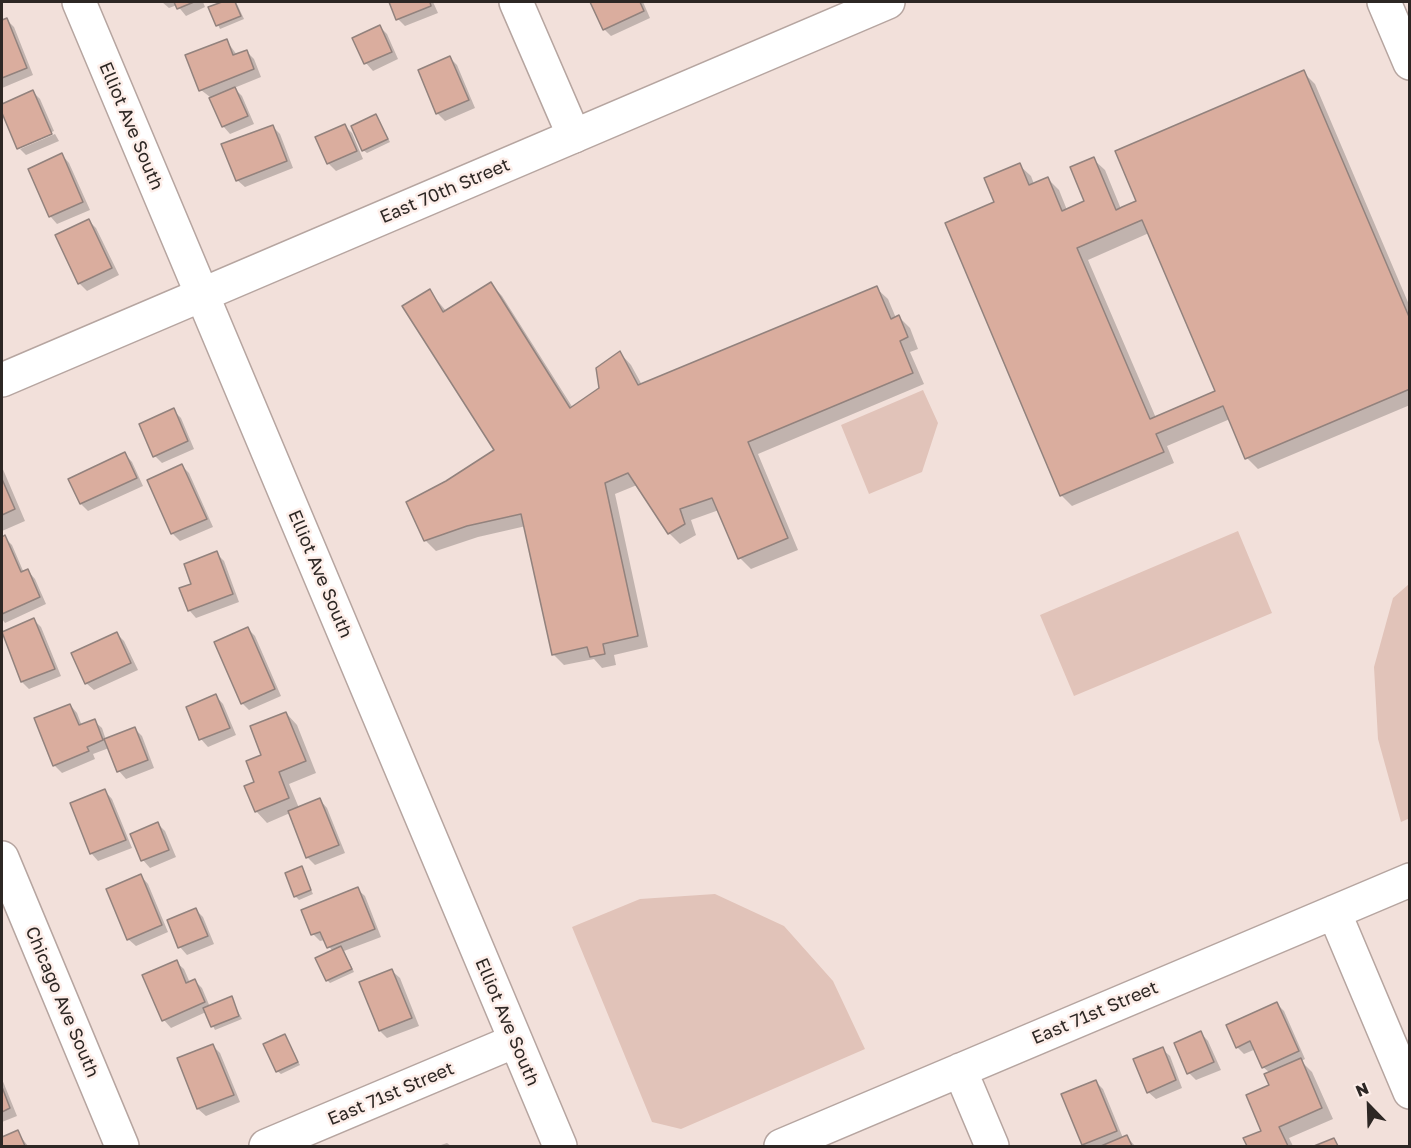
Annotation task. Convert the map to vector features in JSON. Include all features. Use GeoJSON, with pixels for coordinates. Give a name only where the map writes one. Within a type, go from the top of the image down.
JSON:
{"type":"FeatureCollection","features":[{"type":"Feature","properties":{"kind":"street","name":"Elliot Ave South"},"geometry":{"type":"LineString","coordinates":[[79,2],[560,1146]]}},
{"type":"Feature","properties":{"kind":"street"},"geometry":{"type":"LineString","coordinates":[[516,2],[574,136]]}},
{"type":"Feature","properties":{"kind":"street","name":"East 70th Street"},"geometry":{"type":"LineString","coordinates":[[2,380],[888,2]]}},
{"type":"Feature","properties":{"kind":"street"},"geometry":{"type":"LineString","coordinates":[[1384,2],[1410,63]]}},
{"type":"Feature","properties":{"kind":"street","name":"Chicago Ave South"},"geometry":{"type":"LineString","coordinates":[[2,858],[122,1146]]}},
{"type":"Feature","properties":{"kind":"street","name":"East 71st Street"},"geometry":{"type":"LineString","coordinates":[[781,1146],[1410,880]]}},
{"type":"Feature","properties":{"kind":"street"},"geometry":{"type":"LineString","coordinates":[[1334,912],[1410,1092]]}},
{"type":"Feature","properties":{"kind":"street","name":"East 71st Street"},"geometry":{"type":"LineString","coordinates":[[266,1146],[515,1041]]}},
{"type":"Feature","properties":{"kind":"street"},"geometry":{"type":"LineString","coordinates":[[960,1070],[992,1146]]}},
{"type":"Feature","properties":{"kind":"shaded area"},"geometry":{"type":"Polygon","coordinates":[[[923,390],[938,423],[922,472],[869,494],[841,425],[923,390]]]}},
{"type":"Feature","properties":{"kind":"shaded area"},"geometry":{"type":"Polygon","coordinates":[[[1238,531],[1272,613],[1074,696],[1040,615],[1238,531]]]}},
{"type":"Feature","properties":{"kind":"shaded area"},"geometry":{"type":"Polygon","coordinates":[[[1409,584],[1410,818],[1401,822],[1378,739],[1374,667],[1393,598],[1409,584]]]}},
{"type":"Feature","properties":{"kind":"shaded area"},"geometry":{"type":"Polygon","coordinates":[[[715,894],[784,926],[833,981],[865,1049],[681,1129],[652,1122],[572,927],[640,899],[715,894]]]}},
{"type":"Feature","properties":{"kind":"building"},"geometry":{"type":"Polygon","coordinates":[[[174,2],[194,2],[177,9],[174,2]]]}},
{"type":"Feature","properties":{"kind":"building"},"geometry":{"type":"Polygon","coordinates":[[[222,2],[235,2],[241,16],[216,26],[208,7],[222,2]]]}},
{"type":"Feature","properties":{"kind":"building"},"geometry":{"type":"Polygon","coordinates":[[[389,2],[430,2],[431,6],[396,20],[389,2]]]}},
{"type":"Feature","properties":{"kind":"building"},"geometry":{"type":"Polygon","coordinates":[[[590,2],[640,2],[644,11],[603,30],[590,2]]]}},
{"type":"Feature","properties":{"kind":"building"},"geometry":{"type":"Polygon","coordinates":[[[7,18],[27,68],[2,78],[2,20],[7,18]]]}},
{"type":"Feature","properties":{"kind":"building"},"geometry":{"type":"Polygon","coordinates":[[[380,25],[392,52],[364,64],[352,38],[380,25]]]}},
{"type":"Feature","properties":{"kind":"building"},"geometry":{"type":"Polygon","coordinates":[[[227,39],[233,55],[247,50],[254,69],[199,91],[185,55],[227,39]]]}},
{"type":"Feature","properties":{"kind":"building"},"geometry":{"type":"Polygon","coordinates":[[[450,56],[469,100],[436,114],[418,70],[450,56]]]}},
{"type":"Feature","properties":{"kind":"building"},"geometry":{"type":"Polygon","coordinates":[[[1304,70],[1410,319],[1410,389],[1245,459],[1223,406],[1156,434],[1164,452],[1060,496],[945,223],[994,202],[984,178],[1020,163],[1029,185],[1048,177],[1062,211],[1084,201],[1070,167],[1094,157],[1116,210],[1136,201],[1115,151],[1304,70]],[[1142,220],[1077,248],[1150,419],[1215,391],[1142,220]]]}},
{"type":"Feature","properties":{"kind":"building"},"geometry":{"type":"Polygon","coordinates":[[[235,87],[248,116],[222,127],[209,98],[235,87]]]}},
{"type":"Feature","properties":{"kind":"building"},"geometry":{"type":"Polygon","coordinates":[[[33,90],[52,134],[17,149],[2,113],[2,104],[33,90]]]}},
{"type":"Feature","properties":{"kind":"building"},"geometry":{"type":"Polygon","coordinates":[[[376,114],[388,139],[362,151],[351,126],[376,114]]]}},
{"type":"Feature","properties":{"kind":"building"},"geometry":{"type":"Polygon","coordinates":[[[345,124],[357,151],[327,164],[315,137],[345,124]]]}},
{"type":"Feature","properties":{"kind":"building"},"geometry":{"type":"Polygon","coordinates":[[[273,125],[287,161],[236,181],[221,144],[273,125]]]}},
{"type":"Feature","properties":{"kind":"building"},"geometry":{"type":"Polygon","coordinates":[[[62,153],[83,202],[49,217],[28,169],[62,153]]]}},
{"type":"Feature","properties":{"kind":"building"},"geometry":{"type":"Polygon","coordinates":[[[89,219],[112,268],[78,284],[55,235],[89,219]]]}},
{"type":"Feature","properties":{"kind":"building"},"geometry":{"type":"Polygon","coordinates":[[[491,282],[570,408],[599,388],[596,368],[620,351],[638,385],[877,286],[891,319],[899,315],[908,337],[900,341],[913,373],[748,442],[788,538],[738,559],[712,498],[680,509],[685,524],[668,534],[628,473],[605,483],[638,636],[603,644],[605,654],[590,657],[587,647],[552,655],[521,514],[467,526],[424,541],[406,502],[446,481],[494,450],[402,306],[430,289],[443,312],[491,282]]]}},
{"type":"Feature","properties":{"kind":"building"},"geometry":{"type":"Polygon","coordinates":[[[174,408],[188,441],[153,457],[139,424],[174,408]]]}},
{"type":"Feature","properties":{"kind":"building"},"geometry":{"type":"Polygon","coordinates":[[[125,452],[137,478],[80,504],[68,479],[125,452]]]}},
{"type":"Feature","properties":{"kind":"building"},"geometry":{"type":"Polygon","coordinates":[[[182,464],[207,519],[171,534],[147,480],[182,464]]]}},
{"type":"Feature","properties":{"kind":"building"},"geometry":{"type":"Polygon","coordinates":[[[2,479],[15,509],[2,515],[2,479]]]}},
{"type":"Feature","properties":{"kind":"building"},"geometry":{"type":"Polygon","coordinates":[[[5,535],[21,572],[28,569],[40,597],[2,614],[2,537],[5,535]]]}},
{"type":"Feature","properties":{"kind":"building"},"geometry":{"type":"Polygon","coordinates":[[[217,551],[233,594],[188,611],[179,588],[191,584],[184,564],[217,551]]]}},
{"type":"Feature","properties":{"kind":"building"},"geometry":{"type":"Polygon","coordinates":[[[34,618],[55,669],[21,682],[2,632],[34,618]]]}},
{"type":"Feature","properties":{"kind":"building"},"geometry":{"type":"Polygon","coordinates":[[[248,627],[275,689],[241,704],[214,642],[248,627]]]}},
{"type":"Feature","properties":{"kind":"building"},"geometry":{"type":"Polygon","coordinates":[[[117,632],[131,663],[85,684],[71,653],[117,632]]]}},
{"type":"Feature","properties":{"kind":"building"},"geometry":{"type":"Polygon","coordinates":[[[216,694],[230,728],[199,740],[186,707],[216,694]]]}},
{"type":"Feature","properties":{"kind":"building"},"geometry":{"type":"Polygon","coordinates":[[[70,704],[79,725],[95,719],[103,740],[87,747],[89,751],[53,766],[34,718],[70,704]]]}},
{"type":"Feature","properties":{"kind":"building"},"geometry":{"type":"Polygon","coordinates":[[[286,712],[306,761],[279,772],[289,798],[255,812],[244,786],[254,782],[246,761],[261,755],[250,726],[286,712]]]}},
{"type":"Feature","properties":{"kind":"building"},"geometry":{"type":"Polygon","coordinates":[[[135,727],[148,760],[117,772],[104,739],[135,727]]]}},
{"type":"Feature","properties":{"kind":"building"},"geometry":{"type":"Polygon","coordinates":[[[105,789],[126,840],[90,854],[70,803],[105,789]]]}},
{"type":"Feature","properties":{"kind":"building"},"geometry":{"type":"Polygon","coordinates":[[[320,798],[339,845],[306,858],[288,811],[320,798]]]}},
{"type":"Feature","properties":{"kind":"building"},"geometry":{"type":"Polygon","coordinates":[[[158,822],[169,850],[141,861],[130,834],[158,822]]]}},
{"type":"Feature","properties":{"kind":"building"},"geometry":{"type":"Polygon","coordinates":[[[302,866],[311,890],[294,897],[285,873],[302,866]]]}},
{"type":"Feature","properties":{"kind":"building"},"geometry":{"type":"Polygon","coordinates":[[[141,874],[162,925],[127,940],[106,889],[141,874]]]}},
{"type":"Feature","properties":{"kind":"building"},"geometry":{"type":"Polygon","coordinates":[[[358,887],[375,929],[327,948],[320,932],[311,935],[301,910],[358,887]]]}},
{"type":"Feature","properties":{"kind":"building"},"geometry":{"type":"Polygon","coordinates":[[[196,908],[208,936],[178,948],[167,920],[196,908]]]}},
{"type":"Feature","properties":{"kind":"building"},"geometry":{"type":"Polygon","coordinates":[[[341,946],[352,969],[326,981],[315,958],[341,946]]]}},
{"type":"Feature","properties":{"kind":"building"},"geometry":{"type":"Polygon","coordinates":[[[177,960],[186,983],[195,979],[205,1002],[162,1021],[142,975],[177,960]]]}},
{"type":"Feature","properties":{"kind":"building"},"geometry":{"type":"Polygon","coordinates":[[[392,969],[412,1018],[379,1031],[359,982],[392,969]]]}},
{"type":"Feature","properties":{"kind":"building"},"geometry":{"type":"Polygon","coordinates":[[[232,996],[239,1016],[211,1027],[203,1008],[232,996]]]}},
{"type":"Feature","properties":{"kind":"building"},"geometry":{"type":"Polygon","coordinates":[[[1277,1002],[1299,1051],[1262,1068],[1250,1041],[1236,1048],[1226,1025],[1277,1002]]]}},
{"type":"Feature","properties":{"kind":"building"},"geometry":{"type":"Polygon","coordinates":[[[1201,1031],[1214,1062],[1187,1074],[1174,1043],[1201,1031]]]}},
{"type":"Feature","properties":{"kind":"building"},"geometry":{"type":"Polygon","coordinates":[[[285,1034],[298,1062],[276,1072],[263,1044],[285,1034]]]}},
{"type":"Feature","properties":{"kind":"building"},"geometry":{"type":"Polygon","coordinates":[[[213,1044],[234,1095],[197,1109],[177,1058],[213,1044]]]}},
{"type":"Feature","properties":{"kind":"building"},"geometry":{"type":"Polygon","coordinates":[[[1163,1047],[1176,1080],[1147,1093],[1133,1059],[1163,1047]]]}},
{"type":"Feature","properties":{"kind":"building"},"geometry":{"type":"Polygon","coordinates":[[[1301,1058],[1322,1108],[1279,1127],[1288,1146],[1247,1146],[1243,1138],[1261,1131],[1246,1095],[1269,1085],[1264,1074],[1301,1058]]]}},
{"type":"Feature","properties":{"kind":"building"},"geometry":{"type":"Polygon","coordinates":[[[1096,1080],[1117,1131],[1082,1145],[1061,1094],[1096,1080]]]}},
{"type":"Feature","properties":{"kind":"building"},"geometry":{"type":"Polygon","coordinates":[[[2,1087],[10,1108],[2,1112],[2,1087]]]}},
{"type":"Feature","properties":{"kind":"building"},"geometry":{"type":"Polygon","coordinates":[[[18,1130],[25,1146],[2,1146],[2,1137],[18,1130]]]}},
{"type":"Feature","properties":{"kind":"building"},"geometry":{"type":"Polygon","coordinates":[[[1127,1135],[1132,1146],[1101,1146],[1127,1135]]]}},
{"type":"Feature","properties":{"kind":"building"},"geometry":{"type":"Polygon","coordinates":[[[1334,1138],[1338,1146],[1314,1146],[1334,1138]]]}}]}
